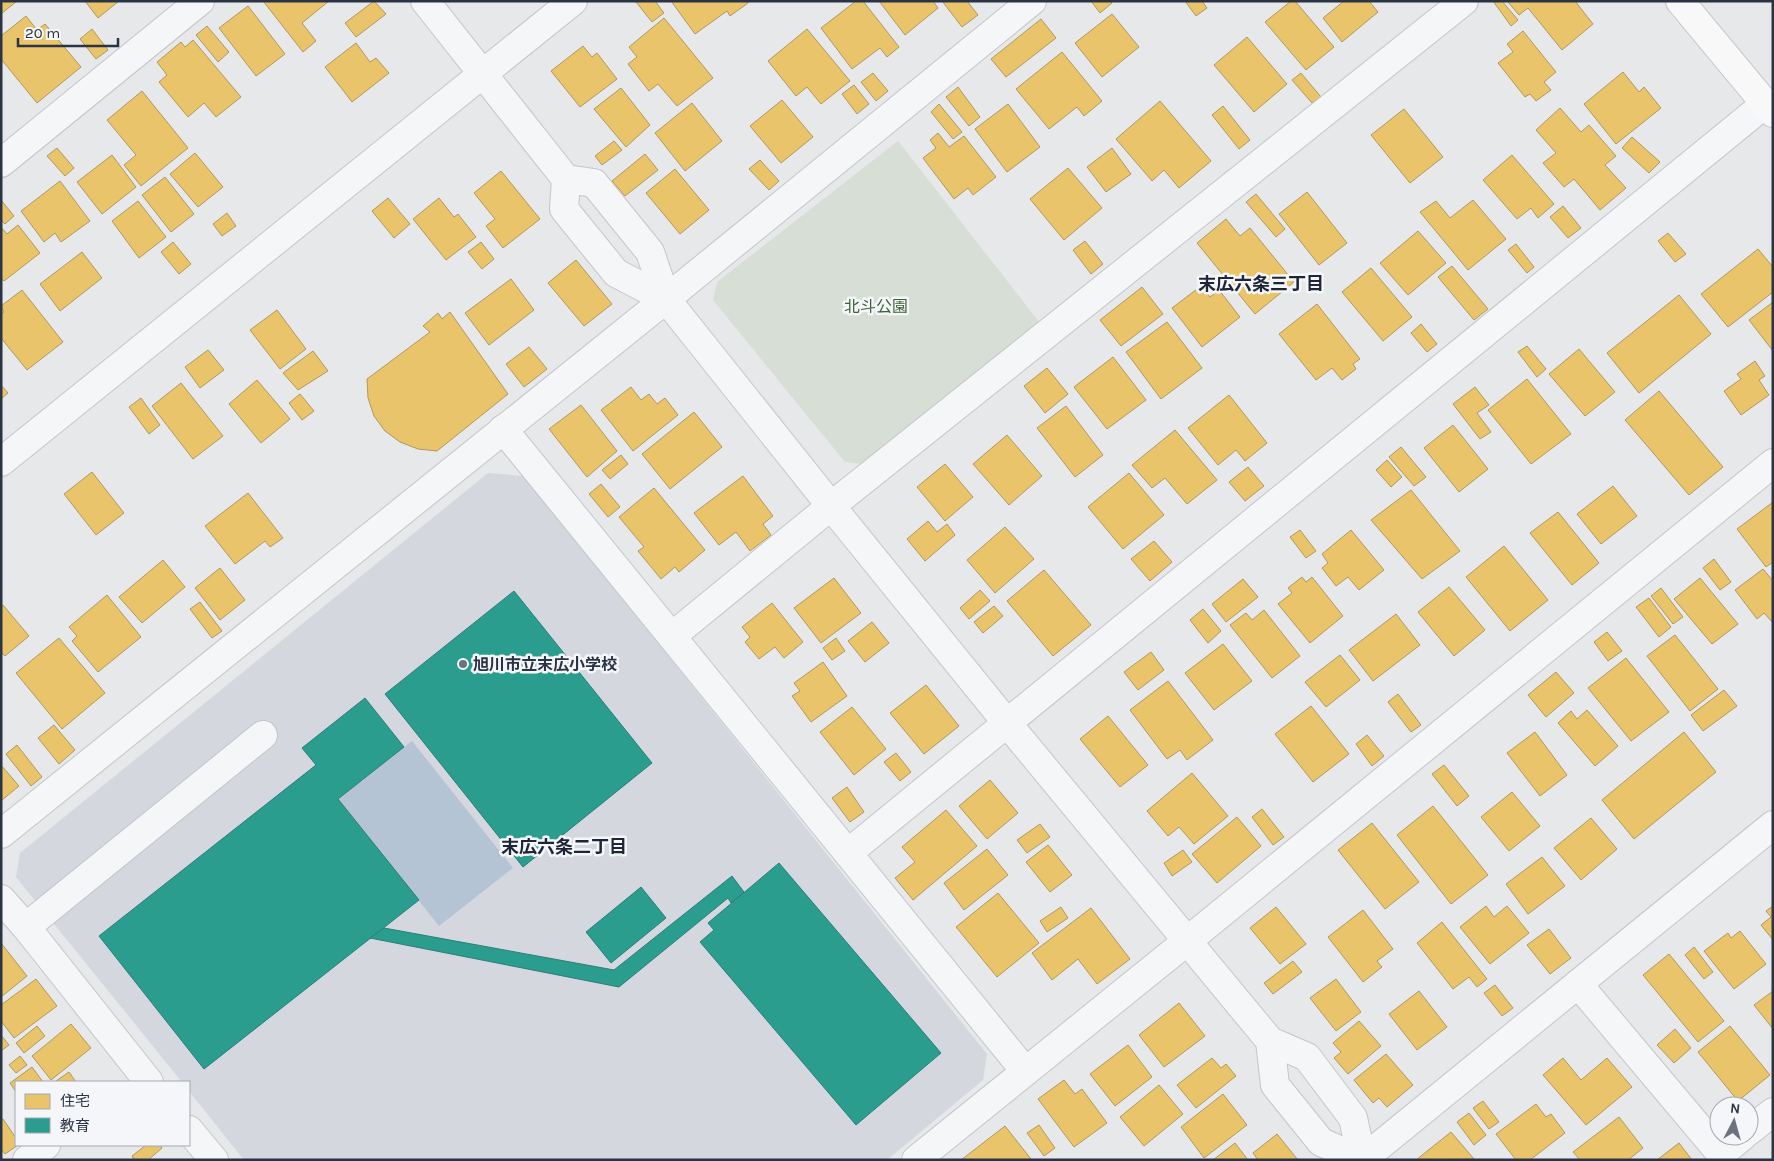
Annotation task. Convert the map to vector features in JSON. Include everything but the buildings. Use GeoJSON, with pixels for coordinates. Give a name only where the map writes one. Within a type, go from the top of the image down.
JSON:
{"type":"FeatureCollection","features":[{"type":"Feature","properties":{"kind":"main road"},"geometry":{"type":"LineString","coordinates":[[1680,1],[1769,108]]}},
{"type":"Feature","properties":{"kind":"street"},"geometry":{"type":"LineString","coordinates":[[1,163],[200,1]]}},
{"type":"Feature","properties":{"kind":"street"},"geometry":{"type":"LineString","coordinates":[[425,1],[566,180],[564,209],[616,273],[666,299]]}},
{"type":"Feature","properties":{"kind":"street"},"geometry":{"type":"LineString","coordinates":[[1,462],[573,1]]}},
{"type":"Feature","properties":{"kind":"street"},"geometry":{"type":"LineString","coordinates":[[1,834],[666,299],[1032,1]]}},
{"type":"Feature","properties":{"kind":"street"},"geometry":{"type":"LineString","coordinates":[[672,636],[831,506],[1464,1]]}},
{"type":"Feature","properties":{"kind":"street"},"geometry":{"type":"LineString","coordinates":[[848,853],[1769,108]]}},
{"type":"Feature","properties":{"kind":"street"},"geometry":{"type":"LineString","coordinates":[[566,180],[594,183],[650,252],[666,299],[1007,724],[1270,1041],[1307,1057],[1353,1118],[1362,1160]]}},
{"type":"Feature","properties":{"kind":"street"},"geometry":{"type":"LineString","coordinates":[[503,429],[1025,1071]]}},
{"type":"Feature","properties":{"kind":"street"},"geometry":{"type":"LineString","coordinates":[[916,1160],[1773,462]]}},
{"type":"Feature","properties":{"kind":"street"},"geometry":{"type":"LineString","coordinates":[[26,927],[263,735]]}},
{"type":"Feature","properties":{"kind":"street"},"geometry":{"type":"LineString","coordinates":[[1362,1160],[1773,825]]}},
{"type":"Feature","properties":{"kind":"street"},"geometry":{"type":"LineString","coordinates":[[1,898],[26,927],[138,1078]]}},
{"type":"Feature","properties":{"kind":"street"},"geometry":{"type":"LineString","coordinates":[[1578,984],[1723,1157],[1733,1146]]}},
{"type":"Feature","properties":{"kind":"street"},"geometry":{"type":"LineString","coordinates":[[1270,1041],[1275,1085],[1321,1142],[1362,1160]]}},
{"type":"Feature","properties":{"kind":"street"},"geometry":{"type":"LineString","coordinates":[[1759,1123],[1773,1112]]}},
{"type":"Feature","properties":{"kind":"street"},"geometry":{"type":"LineString","coordinates":[[190,1131],[214,1160]]}},
{"type":"Feature","properties":{"kind":"street"},"geometry":{"type":"LineString","coordinates":[[27,1160],[45,1146]]}},
{"type":"Feature","properties":{"kind":"shaded area","name":"旭川市立末広小学校"},"geometry":{"type":"Polygon","coordinates":[[[488,473],[524,476],[987,1054],[983,1080],[887,1160],[244,1160],[190,1092],[190,1081],[181,1081],[16,877],[20,853],[488,473]]]}},
{"type":"Feature","properties":{"kind":"green space","name":"北斗公園"},"geometry":{"type":"Polygon","coordinates":[[[898,141],[1040,323],[864,464],[845,462],[713,300],[717,282],[898,141]]]}},
{"type":"Feature","properties":{"kind":"water"},"geometry":{"type":"Polygon","coordinates":[[[412,741],[513,868],[439,926],[338,799],[412,741]]]}},
{"type":"Feature","properties":{"kind":"place","name":"旭川市立末広小学校"},"geometry":{"type":"Point","coordinates":[463,664]}},
{"type":"Feature","properties":{"kind":"district","name":"末広六条三丁目"},"geometry":{"type":"Point","coordinates":[1261,284]}},
{"type":"Feature","properties":{"kind":"district","name":"末広六条二丁目"},"geometry":{"type":"Point","coordinates":[564,847]}}]}
